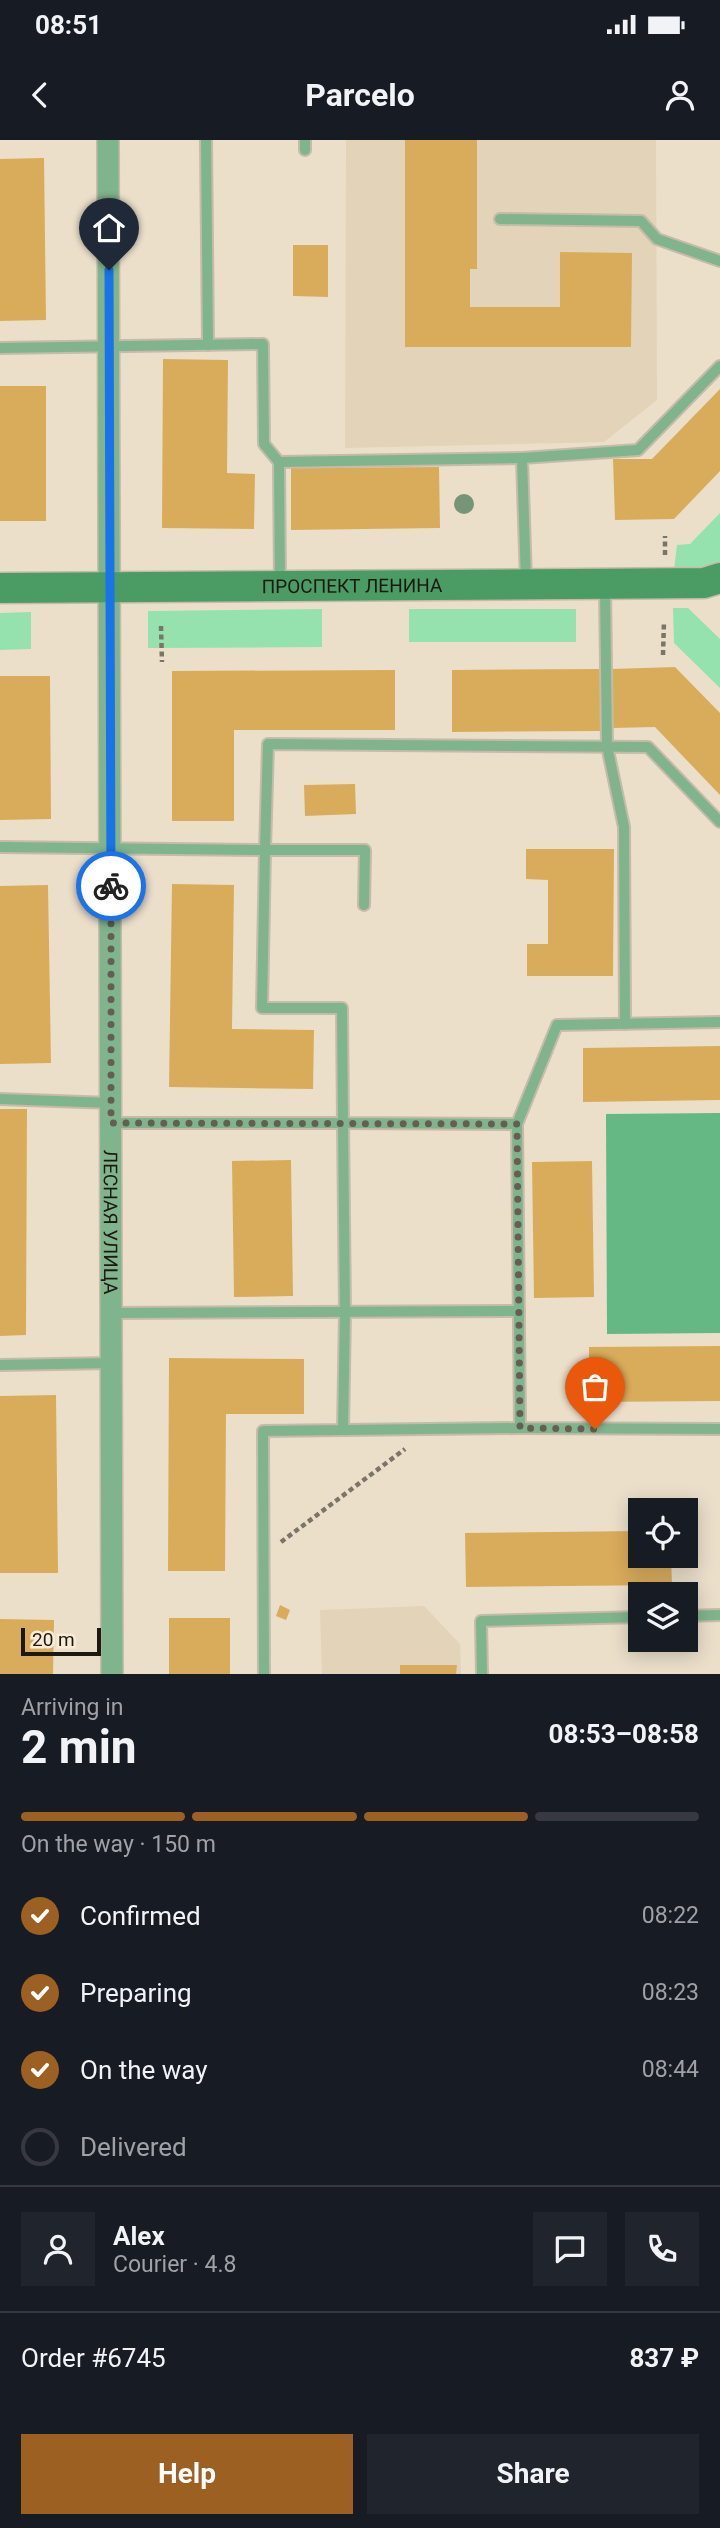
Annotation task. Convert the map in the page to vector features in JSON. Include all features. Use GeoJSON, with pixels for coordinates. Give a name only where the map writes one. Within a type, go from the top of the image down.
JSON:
{"type":"FeatureCollection","features":[{"type":"Feature","properties":{"kind":"main road","name":"ПРОСПЕКТ ЛЕНИНА"},"geometry":{"type":"LineString","coordinates":[[0,588],[715,583]]}},
{"type":"Feature","properties":{"kind":"street","name":"ЛЕСНАЯ УЛИЦА"},"geometry":{"type":"LineString","coordinates":[[108,140],[112,1674]]}},
{"type":"Feature","properties":{"kind":"lane"},"geometry":{"type":"LineString","coordinates":[[206,140],[208,345]]}},
{"type":"Feature","properties":{"kind":"lane"},"geometry":{"type":"LineString","coordinates":[[500,219],[641,221],[657,239],[720,261]]}},
{"type":"Feature","properties":{"kind":"lane"},"geometry":{"type":"LineString","coordinates":[[0,348],[263,344],[264,444],[279,461],[280,586]]}},
{"type":"Feature","properties":{"kind":"lane"},"geometry":{"type":"LineString","coordinates":[[279,461],[522,458],[638,450],[720,366]]}},
{"type":"Feature","properties":{"kind":"lane"},"geometry":{"type":"LineString","coordinates":[[522,458],[526,586]]}},
{"type":"Feature","properties":{"kind":"lane"},"geometry":{"type":"LineString","coordinates":[[605,584],[607,746],[624,827],[625,1024]]}},
{"type":"Feature","properties":{"kind":"lane"},"geometry":{"type":"LineString","coordinates":[[342,1430],[345,1312],[342,1007],[262,1008],[268,744],[648,747],[720,822]]}},
{"type":"Feature","properties":{"kind":"lane"},"geometry":{"type":"LineString","coordinates":[[0,847],[365,850],[364,905]]}},
{"type":"Feature","properties":{"kind":"lane"},"geometry":{"type":"LineString","coordinates":[[520,1428],[517,1124],[557,1025],[720,1022]]}},
{"type":"Feature","properties":{"kind":"lane"},"geometry":{"type":"LineString","coordinates":[[0,1099],[111,1113],[343,1123],[517,1124]]}},
{"type":"Feature","properties":{"kind":"lane"},"geometry":{"type":"LineString","coordinates":[[111,1313],[519,1311]]}},
{"type":"Feature","properties":{"kind":"lane"},"geometry":{"type":"LineString","coordinates":[[0,1365],[111,1363]]}},
{"type":"Feature","properties":{"kind":"lane"},"geometry":{"type":"LineString","coordinates":[[264,1674],[263,1431],[720,1429]]}},
{"type":"Feature","properties":{"kind":"lane"},"geometry":{"type":"LineString","coordinates":[[698,1616],[720,1615]]}},
{"type":"Feature","properties":{"kind":"lane"},"geometry":{"type":"LineString","coordinates":[[482,1674],[481,1621],[628,1617]]}},
{"type":"Feature","properties":{"kind":"path"},"geometry":{"type":"LineString","coordinates":[[663,654],[664,621]]}},
{"type":"Feature","properties":{"kind":"path"},"geometry":{"type":"LineString","coordinates":[[161,626],[162,662]]}},
{"type":"Feature","properties":{"kind":"path"},"geometry":{"type":"LineString","coordinates":[[263,1555],[431,1429]]}},
{"type":"Feature","properties":{"kind":"shaded area"},"geometry":{"type":"Polygon","coordinates":[[[346,140],[656,140],[657,400],[604,442],[345,448],[346,140]]]}},
{"type":"Feature","properties":{"kind":"shaded area"},"geometry":{"type":"Polygon","coordinates":[[[424,1606],[460,1644],[461,1674],[322,1674],[320,1610],[424,1606]]]}},
{"type":"Feature","properties":{"kind":"green space"},"geometry":{"type":"Polygon","coordinates":[[[720,513],[720,562],[713,569],[674,570],[677,545],[690,544],[720,513]]]}},
{"type":"Feature","properties":{"kind":"green space"},"geometry":{"type":"Polygon","coordinates":[[[673,608],[688,608],[720,639],[720,688],[674,643],[673,608]]]}},
{"type":"Feature","properties":{"kind":"green space"},"geometry":{"type":"Polygon","coordinates":[[[322,609],[322,647],[148,648],[148,611],[322,609]]]}},
{"type":"Feature","properties":{"kind":"green space"},"geometry":{"type":"Polygon","coordinates":[[[409,609],[576,609],[576,642],[409,642],[409,609]]]}},
{"type":"Feature","properties":{"kind":"green space"},"geometry":{"type":"Polygon","coordinates":[[[31,612],[31,649],[0,650],[0,613],[31,612]]]}},
{"type":"Feature","properties":{"kind":"green space"},"geometry":{"type":"Polygon","coordinates":[[[720,1113],[720,1333],[607,1334],[606,1114],[720,1113]]]}},
{"type":"Feature","properties":{"kind":"building"},"geometry":{"type":"Polygon","coordinates":[[[405,140],[477,140],[477,269],[470,269],[470,307],[560,307],[560,252],[632,253],[631,347],[405,347],[405,140]]]}},
{"type":"Feature","properties":{"kind":"building"},"geometry":{"type":"Polygon","coordinates":[[[44,158],[46,320],[0,321],[0,159],[44,158]]]}},
{"type":"Feature","properties":{"kind":"building"},"geometry":{"type":"Polygon","coordinates":[[[293,245],[328,245],[328,297],[293,296],[293,245]]]}},
{"type":"Feature","properties":{"kind":"building"},"geometry":{"type":"Polygon","coordinates":[[[163,359],[228,360],[227,473],[255,474],[254,529],[162,528],[163,359]]]}},
{"type":"Feature","properties":{"kind":"building"},"geometry":{"type":"Polygon","coordinates":[[[0,386],[46,386],[46,521],[0,521],[0,386]]]}},
{"type":"Feature","properties":{"kind":"building"},"geometry":{"type":"Polygon","coordinates":[[[720,389],[720,471],[674,519],[615,520],[613,459],[652,459],[720,389]]]}},
{"type":"Feature","properties":{"kind":"building"},"geometry":{"type":"Polygon","coordinates":[[[439,467],[440,528],[291,530],[291,468],[439,467]]]}},
{"type":"Feature","properties":{"kind":"building"},"geometry":{"type":"Polygon","coordinates":[[[675,667],[720,713],[720,795],[655,727],[612,728],[611,669],[675,667]]]}},
{"type":"Feature","properties":{"kind":"building"},"geometry":{"type":"Polygon","coordinates":[[[600,669],[601,731],[452,732],[452,670],[600,669]]]}},
{"type":"Feature","properties":{"kind":"building"},"geometry":{"type":"Polygon","coordinates":[[[395,670],[395,730],[234,730],[234,821],[172,821],[172,671],[395,670]]]}},
{"type":"Feature","properties":{"kind":"building"},"geometry":{"type":"Polygon","coordinates":[[[0,676],[50,676],[51,819],[0,820],[0,676]]]}},
{"type":"Feature","properties":{"kind":"building"},"geometry":{"type":"Polygon","coordinates":[[[355,784],[356,814],[305,816],[304,785],[355,784]]]}},
{"type":"Feature","properties":{"kind":"building"},"geometry":{"type":"Polygon","coordinates":[[[526,849],[614,849],[613,976],[527,976],[527,944],[548,944],[548,880],[526,879],[526,849]]]}},
{"type":"Feature","properties":{"kind":"building"},"geometry":{"type":"Polygon","coordinates":[[[172,884],[234,885],[232,1029],[314,1030],[313,1089],[169,1087],[172,884]]]}},
{"type":"Feature","properties":{"kind":"building"},"geometry":{"type":"Polygon","coordinates":[[[48,885],[51,1063],[0,1064],[0,886],[48,885]]]}},
{"type":"Feature","properties":{"kind":"building"},"geometry":{"type":"Polygon","coordinates":[[[720,1046],[720,1100],[583,1102],[583,1048],[720,1046]]]}},
{"type":"Feature","properties":{"kind":"building"},"geometry":{"type":"Polygon","coordinates":[[[0,1109],[27,1109],[26,1335],[0,1336],[0,1109]]]}},
{"type":"Feature","properties":{"kind":"building"},"geometry":{"type":"Polygon","coordinates":[[[291,1160],[293,1296],[234,1297],[232,1161],[291,1160]]]}},
{"type":"Feature","properties":{"kind":"building"},"geometry":{"type":"Polygon","coordinates":[[[592,1161],[594,1297],[534,1298],[532,1162],[592,1161]]]}},
{"type":"Feature","properties":{"kind":"building"},"geometry":{"type":"Polygon","coordinates":[[[720,1346],[720,1401],[589,1402],[589,1347],[720,1346]]]}},
{"type":"Feature","properties":{"kind":"building"},"geometry":{"type":"Polygon","coordinates":[[[169,1358],[304,1359],[304,1414],[226,1414],[225,1571],[168,1571],[169,1358]]]}},
{"type":"Feature","properties":{"kind":"building"},"geometry":{"type":"Polygon","coordinates":[[[56,1395],[58,1573],[0,1573],[0,1396],[56,1395]]]}},
{"type":"Feature","properties":{"kind":"building"},"geometry":{"type":"Polygon","coordinates":[[[628,1531],[628,1568],[671,1568],[672,1582],[628,1582],[628,1585],[466,1587],[465,1533],[628,1531]]]}},
{"type":"Feature","properties":{"kind":"building"},"geometry":{"type":"Polygon","coordinates":[[[280,1605],[290,1610],[286,1620],[276,1616],[280,1605]]]}},
{"type":"Feature","properties":{"kind":"building"},"geometry":{"type":"Polygon","coordinates":[[[169,1618],[230,1618],[230,1674],[169,1674],[169,1618]]]}},
{"type":"Feature","properties":{"kind":"building"},"geometry":{"type":"Polygon","coordinates":[[[0,1619],[54,1620],[53,1674],[0,1674],[0,1619]]]}},
{"type":"Feature","properties":{"kind":"building"},"geometry":{"type":"Polygon","coordinates":[[[400,1665],[457,1665],[456,1674],[400,1674],[400,1665]]]}},
{"type":"Feature","properties":{"kind":"way so far"},"geometry":{"type":"LineString","coordinates":[[111,886],[111,1123],[517,1124],[520,1428],[595,1429]]}},
{"type":"Feature","properties":{"kind":"route"},"geometry":{"type":"LineString","coordinates":[[109,270],[111,886]]}}]}
